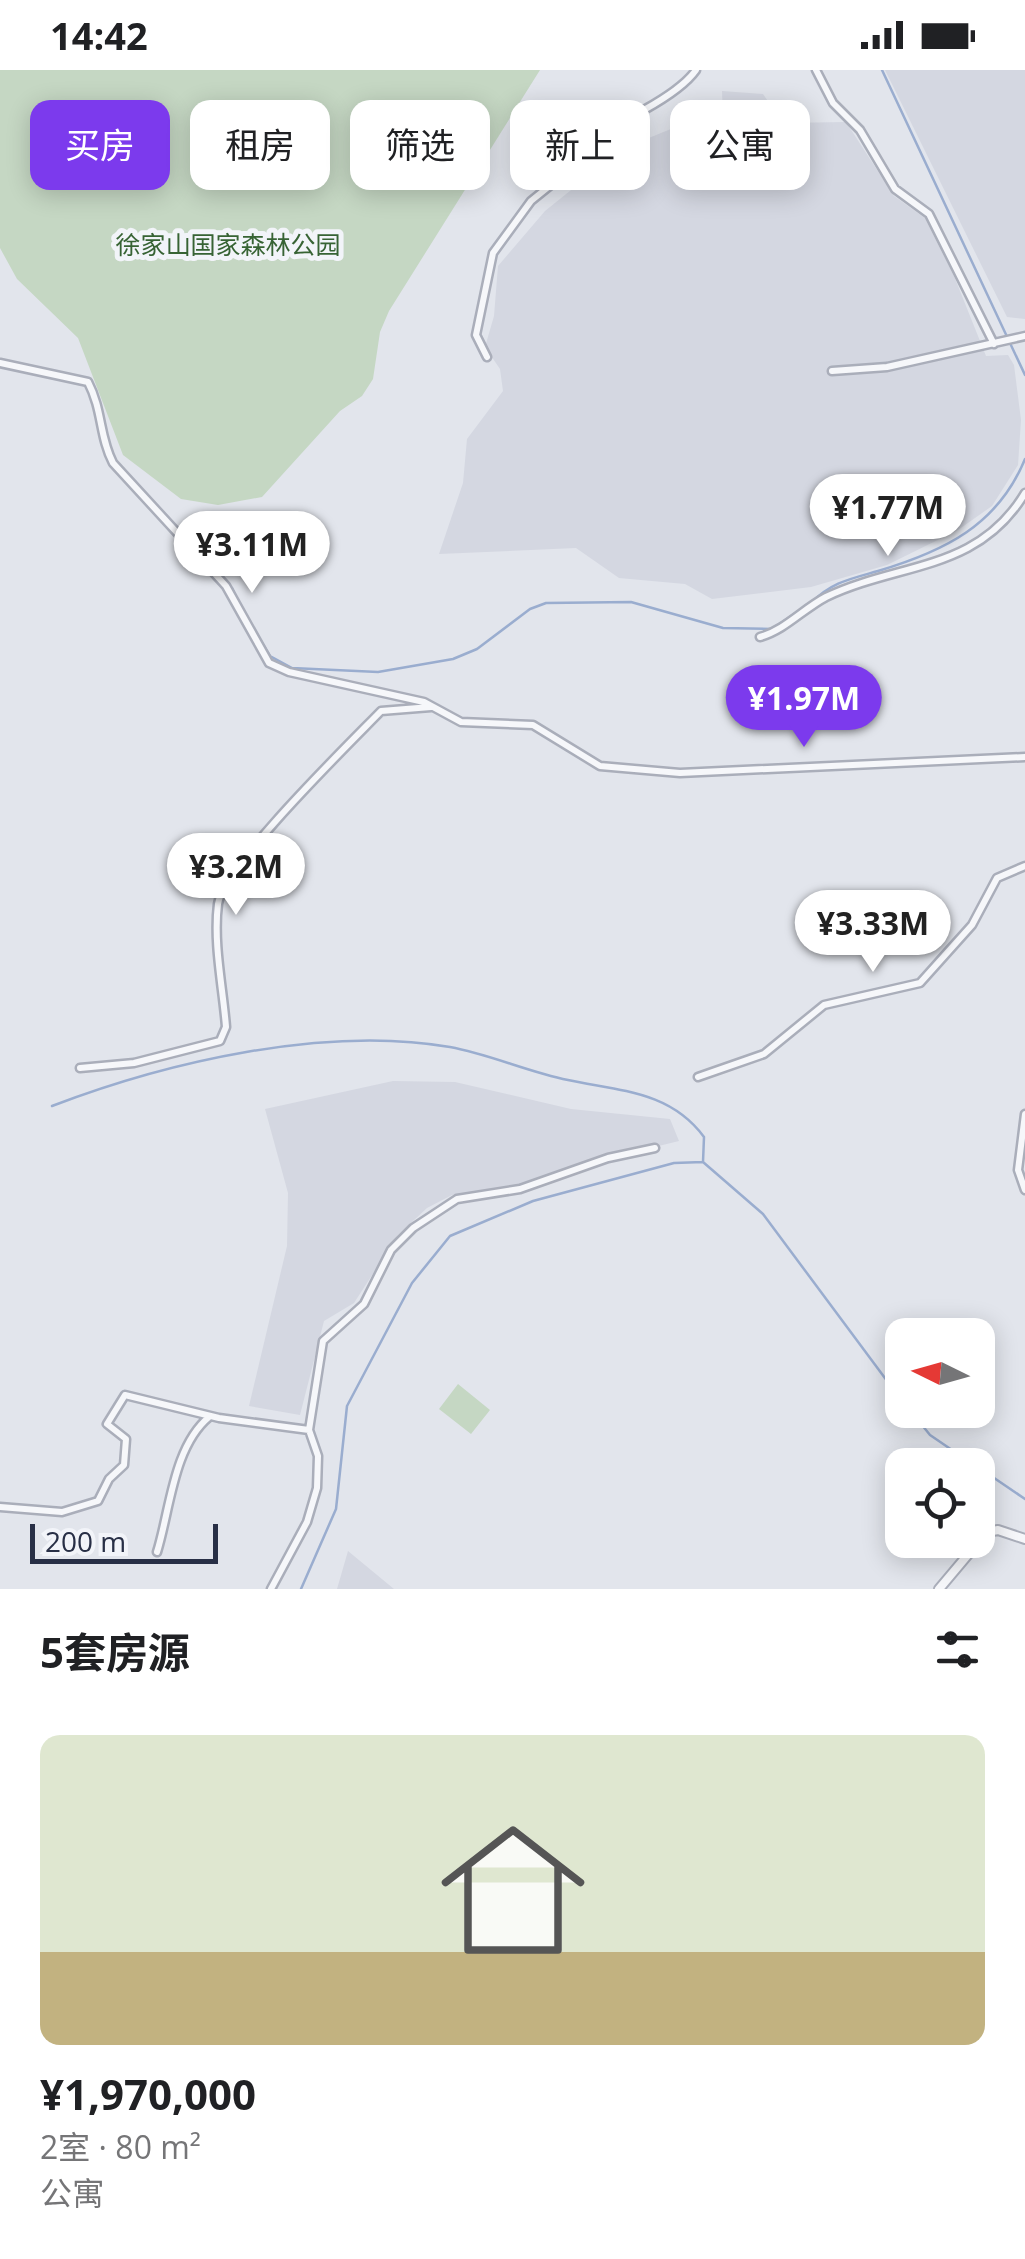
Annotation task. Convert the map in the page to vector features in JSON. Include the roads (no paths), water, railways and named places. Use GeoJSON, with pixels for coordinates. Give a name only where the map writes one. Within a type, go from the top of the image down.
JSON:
{"type":"FeatureCollection","features":[{"type":"Feature","properties":{"kind":"street"},"geometry":{"type":"LineString","coordinates":[[486,358],[476,335],[492,253],[532,200],[574,167],[584,138],[616,126],[640,108],[671,94],[696,70]]}},
{"type":"Feature","properties":{"kind":"street"},"geometry":{"type":"LineString","coordinates":[[816,70],[833,103],[860,130],[895,189],[930,214],[998,343]]}},
{"type":"Feature","properties":{"kind":"street"},"geometry":{"type":"LineString","coordinates":[[832,371],[888,367],[1025,336]]}},
{"type":"Feature","properties":{"kind":"street"},"geometry":{"type":"LineString","coordinates":[[0,363],[88,382],[102,410],[104,446],[113,464],[226,586],[269,663],[289,672],[433,707],[461,722],[533,725],[600,766],[697,772],[1025,757]]}},
{"type":"Feature","properties":{"kind":"street"},"geometry":{"type":"LineString","coordinates":[[760,637],[825,598],[976,545],[1001,527],[1025,493]]}},
{"type":"Feature","properties":{"kind":"street"},"geometry":{"type":"LineString","coordinates":[[80,1068],[134,1062],[220,1042],[226,1027],[218,926],[224,884],[309,780],[381,710],[433,707]]}},
{"type":"Feature","properties":{"kind":"street"},"geometry":{"type":"LineString","coordinates":[[698,1076],[764,1054],[824,1005],[920,983],[972,925],[997,878],[1025,866]]}},
{"type":"Feature","properties":{"kind":"street"},"geometry":{"type":"LineString","coordinates":[[1025,1114],[1018,1170],[1025,1190]]}},
{"type":"Feature","properties":{"kind":"street"},"geometry":{"type":"LineString","coordinates":[[271,1589],[307,1522],[317,1488],[318,1456],[308,1430],[323,1342],[364,1304],[391,1250],[413,1228],[457,1199],[520,1189],[608,1158],[656,1148]]}},
{"type":"Feature","properties":{"kind":"street"},"geometry":{"type":"LineString","coordinates":[[0,1507],[62,1512],[98,1501],[108,1478],[124,1464],[126,1439],[106,1424],[126,1395],[210,1416],[308,1430]]}},
{"type":"Feature","properties":{"kind":"street"},"geometry":{"type":"LineString","coordinates":[[157,1552],[164,1513],[194,1432],[210,1416]]}},
{"type":"Feature","properties":{"kind":"street"},"geometry":{"type":"LineString","coordinates":[[939,1589],[987,1532],[998,1530],[1025,1540]]}},
{"type":"Feature","properties":{"kind":"waterway"},"geometry":{"type":"LineString","coordinates":[[882,70],[1025,375]]}},
{"type":"Feature","properties":{"kind":"waterway"},"geometry":{"type":"LineString","coordinates":[[811,603],[842,582],[925,554],[966,532],[1000,502],[1025,459]]}},
{"type":"Feature","properties":{"kind":"waterway"},"geometry":{"type":"LineString","coordinates":[[232,588],[240,605]]}},
{"type":"Feature","properties":{"kind":"waterway"},"geometry":{"type":"LineString","coordinates":[[259,638],[270,656],[292,668],[378,672],[453,659],[477,649],[530,609],[546,603],[631,602],[723,628],[772,629],[800,610]]}},
{"type":"Feature","properties":{"kind":"waterway"},"geometry":{"type":"LineString","coordinates":[[52,1106],[145,1075],[248,1052],[300,1044],[402,1041],[465,1050],[553,1077],[643,1095],[676,1110],[691,1122],[704,1137],[703,1162]]}},
{"type":"Feature","properties":{"kind":"waterway"},"geometry":{"type":"LineString","coordinates":[[301,1589],[336,1509],[347,1406],[412,1283],[450,1236],[533,1201],[674,1163],[703,1162],[763,1214],[885,1378]]}},
{"type":"Feature","properties":{"kind":"waterway"},"geometry":{"type":"LineString","coordinates":[[924,1428],[949,1448]]}},
{"type":"Feature","properties":{"kind":"waterway"},"geometry":{"type":"LineString","coordinates":[[995,1479],[1025,1499]]}},
{"type":"Feature","properties":{"kind":"park label","name":"徐家山国家森林公园"},"geometry":{"type":"Point","coordinates":[228,245]}}]}
